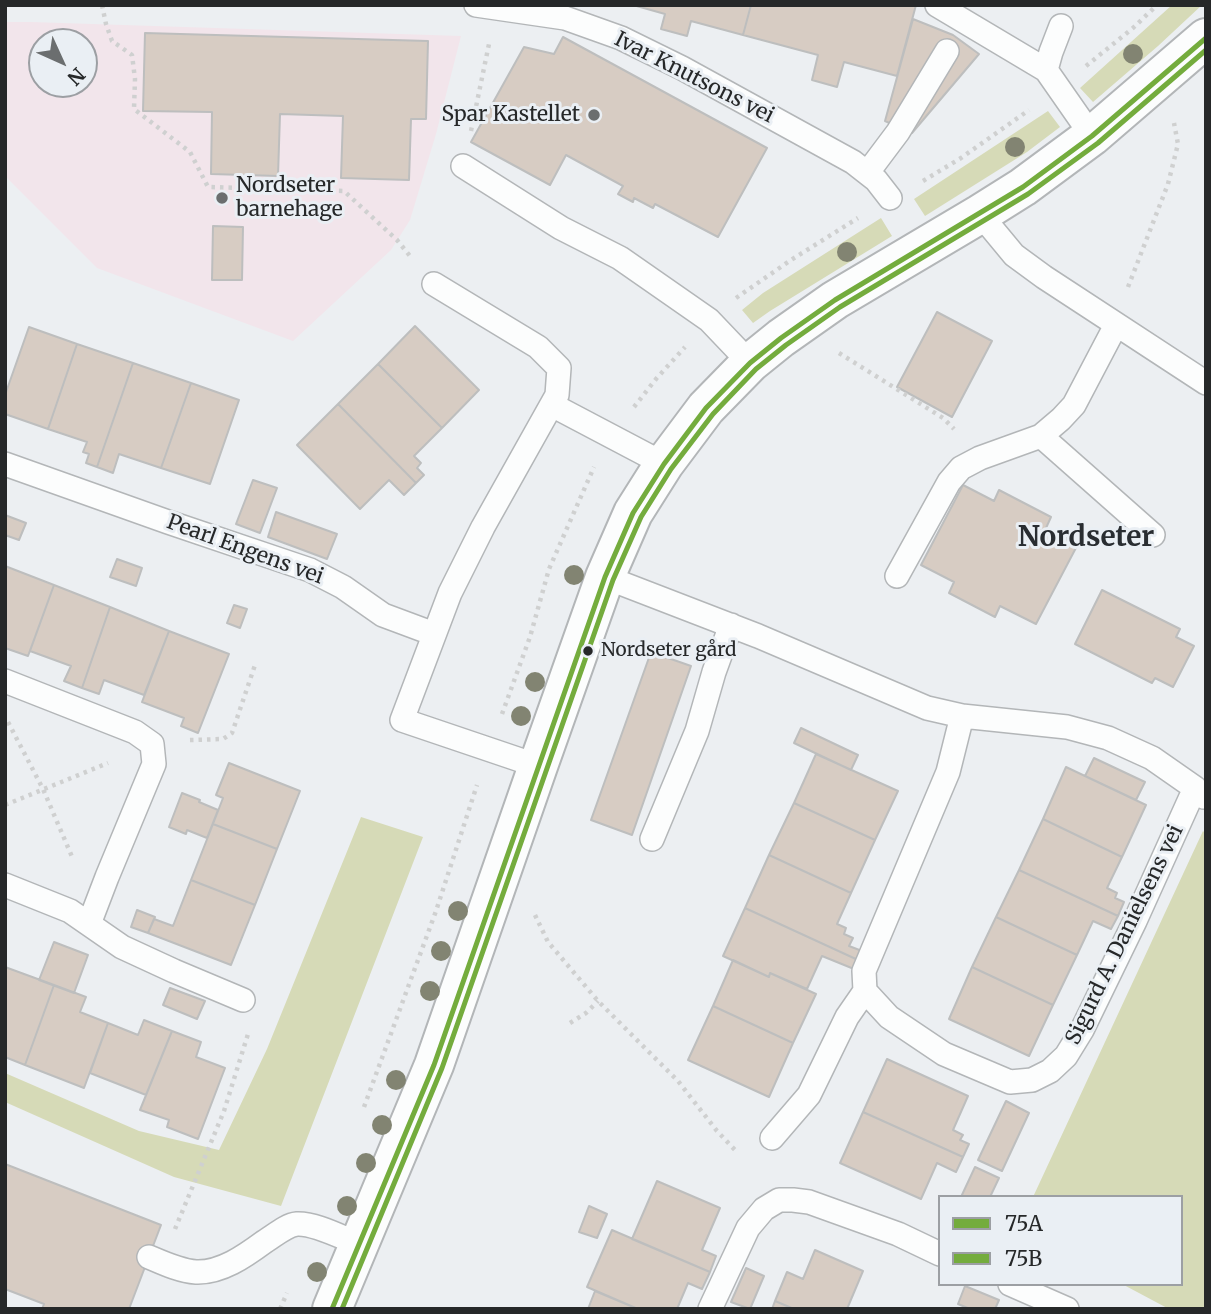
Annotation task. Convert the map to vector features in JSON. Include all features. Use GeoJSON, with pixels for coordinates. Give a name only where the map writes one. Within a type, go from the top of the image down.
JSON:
{"type":"FeatureCollection","features":[{"type":"Feature","properties":{"kind":"main road"},"geometry":{"type":"LineString","coordinates":[[332,1309],[434,1065],[606,577],[633,513],[664,464],[706,408],[750,363],[781,338],[835,300],[1023,187],[1092,136],[1206,38]]}},
{"type":"Feature","properties":{"kind":"lane"},"geometry":{"type":"LineString","coordinates":[[937,5],[1051,79],[1092,136]]}},
{"type":"Feature","properties":{"kind":"lane","name":"Ivar Knutsons vei"},"geometry":{"type":"LineString","coordinates":[[487,7],[565,18],[621,38],[682,68],[853,162],[868,172],[890,198]]}},
{"type":"Feature","properties":{"kind":"lane"},"geometry":{"type":"LineString","coordinates":[[1051,79],[1051,52],[1061,26]]}},
{"type":"Feature","properties":{"kind":"lane"},"geometry":{"type":"LineString","coordinates":[[868,172],[898,132],[947,51]]}},
{"type":"Feature","properties":{"kind":"lane"},"geometry":{"type":"LineString","coordinates":[[463,166],[562,228],[620,258],[709,320],[750,363]]}},
{"type":"Feature","properties":{"kind":"lane"},"geometry":{"type":"LineString","coordinates":[[980,214],[1014,255],[1206,383]]}},
{"type":"Feature","properties":{"kind":"lane"},"geometry":{"type":"LineString","coordinates":[[434,284],[538,347],[559,368],[557,395],[483,527],[450,593],[402,720],[538,766]]}},
{"type":"Feature","properties":{"kind":"lane"},"geometry":{"type":"LineString","coordinates":[[897,576],[948,482],[961,468],[980,458],[1041,436],[1061,419],[1073,404],[1116,325]]}},
{"type":"Feature","properties":{"kind":"lane"},"geometry":{"type":"LineString","coordinates":[[552,405],[664,464]]}},
{"type":"Feature","properties":{"kind":"lane"},"geometry":{"type":"LineString","coordinates":[[1041,436],[1153,536]]}},
{"type":"Feature","properties":{"kind":"lane","name":"Pearl Engens vei"},"geometry":{"type":"LineString","coordinates":[[5,464],[310,570],[343,587],[383,615],[434,634]]}},
{"type":"Feature","properties":{"kind":"lane","name":"Sigurd A. Danielsens vei"},"geometry":{"type":"LineString","coordinates":[[606,577],[731,625],[927,708],[962,716],[1067,727],[1108,738],[1152,758],[1200,793],[1082,1030],[1066,1056],[1050,1071],[1032,1080],[1010,1082],[944,1054],[889,1017],[865,991]]}},
{"type":"Feature","properties":{"kind":"lane"},"geometry":{"type":"LineString","coordinates":[[653,839],[697,731],[731,625]]}},
{"type":"Feature","properties":{"kind":"lane"},"geometry":{"type":"LineString","coordinates":[[5,681],[135,733],[152,744],[154,765],[92,918]]}},
{"type":"Feature","properties":{"kind":"lane"},"geometry":{"type":"LineString","coordinates":[[772,1138],[809,1095],[847,1017],[865,991],[864,971],[948,772],[962,716]]}},
{"type":"Feature","properties":{"kind":"lane"},"geometry":{"type":"LineString","coordinates":[[5,885],[92,918],[122,947],[243,1000]]}},
{"type":"Feature","properties":{"kind":"lane"},"geometry":{"type":"LineString","coordinates":[[710,1309],[748,1228],[764,1209],[779,1200],[810,1202],[898,1234],[938,1253]]}},
{"type":"Feature","properties":{"kind":"lane"},"geometry":{"type":"LineString","coordinates":[[149,1257],[194,1272],[206,1271],[229,1265],[281,1231],[297,1224],[315,1227],[359,1244]]}},
{"type":"Feature","properties":{"kind":"lane"},"geometry":{"type":"LineString","coordinates":[[1015,1286],[1067,1309]]}},
{"type":"Feature","properties":{"kind":"path"},"geometry":{"type":"LineString","coordinates":[[102,5],[113,41],[132,55],[135,79],[134,109],[190,152],[208,187],[344,191],[397,240],[434,284]]}},
{"type":"Feature","properties":{"kind":"path"},"geometry":{"type":"LineString","coordinates":[[1051,79],[1114,43],[1157,5]]}},
{"type":"Feature","properties":{"kind":"path"},"geometry":{"type":"LineString","coordinates":[[463,166],[490,41],[487,7]]}},
{"type":"Feature","properties":{"kind":"path"},"geometry":{"type":"LineString","coordinates":[[1116,325],[1131,276],[1168,184],[1178,144],[1172,115]]}},
{"type":"Feature","properties":{"kind":"path"},"geometry":{"type":"LineString","coordinates":[[829,347],[943,418],[980,458]]}},
{"type":"Feature","properties":{"kind":"path"},"geometry":{"type":"LineString","coordinates":[[5,805],[152,744],[223,739],[232,733],[255,665]]}},
{"type":"Feature","properties":{"kind":"path"},"geometry":{"type":"LineString","coordinates":[[5,717],[43,789],[85,883],[92,918]]}},
{"type":"Feature","properties":{"kind":"path"},"geometry":{"type":"LineString","coordinates":[[360,1115],[436,911],[488,750]]}},
{"type":"Feature","properties":{"kind":"path"},"geometry":{"type":"LineString","coordinates":[[533,909],[548,942],[598,1001],[678,1081],[717,1131],[779,1200]]}},
{"type":"Feature","properties":{"kind":"path"},"geometry":{"type":"LineString","coordinates":[[184,1208],[224,1111],[244,1050],[252,1019],[243,1000]]}},
{"type":"Feature","properties":{"kind":"path"},"geometry":{"type":"LineString","coordinates":[[570,1023],[598,1001]]}},
{"type":"Feature","properties":{"kind":"path"},"geometry":{"type":"LineString","coordinates":[[280,1309],[315,1227]]}},
{"type":"Feature","properties":{"kind":"shaded area","name":"Nordseter barnehage"},"geometry":{"type":"Polygon","coordinates":[[[5,22],[461,36],[410,220],[391,250],[293,341],[97,268],[5,176],[5,22]]]}},
{"type":"Feature","properties":{"kind":"green space"},"geometry":{"type":"Polygon","coordinates":[[[1172,5],[1202,5],[1093,102],[1080,88],[1172,5]]]}},
{"type":"Feature","properties":{"kind":"green space"},"geometry":{"type":"Polygon","coordinates":[[[1048,111],[1060,127],[1027,152],[925,216],[914,199],[1048,111]]]}},
{"type":"Feature","properties":{"kind":"green space"},"geometry":{"type":"Polygon","coordinates":[[[881,218],[892,236],[753,323],[742,310],[763,293],[881,218]]]}},
{"type":"Feature","properties":{"kind":"green space"},"geometry":{"type":"Polygon","coordinates":[[[361,817],[423,837],[281,1206],[174,1177],[5,1102],[5,1073],[139,1131],[219,1150],[267,1049],[361,817]]]}},
{"type":"Feature","properties":{"kind":"green space"},"geometry":{"type":"Polygon","coordinates":[[[1203,831],[1206,834],[1206,1309],[1169,1309],[1126,1286],[1183,1286],[1183,1195],[1034,1195],[1203,831]]]}},
{"type":"Feature","properties":{"kind":"building"},"geometry":{"type":"Polygon","coordinates":[[[633,5],[751,5],[743,35],[691,21],[687,36],[661,29],[665,14],[633,5]]]}},
{"type":"Feature","properties":{"kind":"building"},"geometry":{"type":"Polygon","coordinates":[[[751,5],[916,5],[897,76],[844,62],[837,87],[812,80],[818,55],[743,35],[751,5]]]}},
{"type":"Feature","properties":{"kind":"building"},"geometry":{"type":"Polygon","coordinates":[[[913,19],[953,35],[979,54],[912,133],[885,121],[913,19]]]}},
{"type":"Feature","properties":{"kind":"building"},"geometry":{"type":"Polygon","coordinates":[[[145,33],[428,41],[426,119],[411,119],[409,180],[341,178],[343,116],[280,114],[278,176],[211,174],[212,112],[143,111],[145,33]]]}},
{"type":"Feature","properties":{"kind":"building"},"geometry":{"type":"Polygon","coordinates":[[[563,37],[767,148],[718,237],[655,204],[653,208],[634,198],[633,202],[618,194],[623,186],[566,155],[550,185],[471,142],[524,47],[554,54],[563,37]]]}},
{"type":"Feature","properties":{"kind":"building"},"geometry":{"type":"Polygon","coordinates":[[[213,226],[243,227],[242,280],[212,280],[213,226]]]}},
{"type":"Feature","properties":{"kind":"building"},"geometry":{"type":"Polygon","coordinates":[[[937,312],[992,341],[952,417],[897,387],[937,312]]]}},
{"type":"Feature","properties":{"kind":"building"},"geometry":{"type":"Polygon","coordinates":[[[415,326],[479,390],[442,428],[378,364],[415,326]]]}},
{"type":"Feature","properties":{"kind":"building"},"geometry":{"type":"Polygon","coordinates":[[[29,327],[77,344],[48,429],[5,414],[5,395],[29,327]]]}},
{"type":"Feature","properties":{"kind":"building"},"geometry":{"type":"Polygon","coordinates":[[[77,344],[133,363],[97,467],[86,463],[89,454],[83,452],[87,442],[48,429],[77,344]]]}},
{"type":"Feature","properties":{"kind":"building"},"geometry":{"type":"Polygon","coordinates":[[[133,363],[191,383],[161,468],[119,454],[113,473],[97,467],[133,363]]]}},
{"type":"Feature","properties":{"kind":"building"},"geometry":{"type":"Polygon","coordinates":[[[378,364],[442,428],[414,456],[421,463],[417,468],[424,475],[416,483],[338,404],[378,364]]]}},
{"type":"Feature","properties":{"kind":"building"},"geometry":{"type":"Polygon","coordinates":[[[191,383],[239,400],[210,484],[161,468],[191,383]]]}},
{"type":"Feature","properties":{"kind":"building"},"geometry":{"type":"Polygon","coordinates":[[[338,404],[416,483],[404,495],[389,480],[360,509],[297,445],[338,404]]]}},
{"type":"Feature","properties":{"kind":"building"},"geometry":{"type":"Polygon","coordinates":[[[253,480],[277,488],[260,533],[236,524],[253,480]]]}},
{"type":"Feature","properties":{"kind":"building"},"geometry":{"type":"Polygon","coordinates":[[[963,485],[994,501],[999,490],[1051,517],[1046,528],[1078,544],[1036,624],[1000,606],[995,617],[949,593],[954,582],[921,565],[963,485]]]}},
{"type":"Feature","properties":{"kind":"building"},"geometry":{"type":"Polygon","coordinates":[[[276,512],[337,534],[327,559],[268,537],[276,512]]]}},
{"type":"Feature","properties":{"kind":"building"},"geometry":{"type":"Polygon","coordinates":[[[5,515],[26,523],[19,540],[5,535],[5,515]]]}},
{"type":"Feature","properties":{"kind":"building"},"geometry":{"type":"Polygon","coordinates":[[[117,559],[142,568],[136,586],[110,577],[117,559]]]}},
{"type":"Feature","properties":{"kind":"building"},"geometry":{"type":"Polygon","coordinates":[[[5,566],[54,585],[28,656],[5,648],[5,566]]]}},
{"type":"Feature","properties":{"kind":"building"},"geometry":{"type":"Polygon","coordinates":[[[54,585],[110,607],[82,688],[64,681],[71,666],[30,651],[54,585]]]}},
{"type":"Feature","properties":{"kind":"building"},"geometry":{"type":"Polygon","coordinates":[[[1102,590],[1180,629],[1176,637],[1194,646],[1173,687],[1155,678],[1152,683],[1075,644],[1102,590]]]}},
{"type":"Feature","properties":{"kind":"building"},"geometry":{"type":"Polygon","coordinates":[[[234,605],[247,609],[240,628],[227,623],[234,605]]]}},
{"type":"Feature","properties":{"kind":"building"},"geometry":{"type":"Polygon","coordinates":[[[110,607],[169,631],[144,695],[104,680],[99,694],[82,688],[110,607]]]}},
{"type":"Feature","properties":{"kind":"building"},"geometry":{"type":"Polygon","coordinates":[[[169,631],[229,654],[198,733],[181,726],[184,718],[142,702],[169,631]]]}},
{"type":"Feature","properties":{"kind":"building"},"geometry":{"type":"Polygon","coordinates":[[[651,652],[691,666],[632,835],[591,820],[651,652]]]}},
{"type":"Feature","properties":{"kind":"building"},"geometry":{"type":"Polygon","coordinates":[[[801,728],[858,755],[851,770],[794,743],[801,728]]]}},
{"type":"Feature","properties":{"kind":"building"},"geometry":{"type":"Polygon","coordinates":[[[816,754],[898,791],[875,840],[794,803],[816,754]]]}},
{"type":"Feature","properties":{"kind":"building"},"geometry":{"type":"Polygon","coordinates":[[[1094,758],[1145,782],[1136,800],[1085,776],[1094,758]]]}},
{"type":"Feature","properties":{"kind":"building"},"geometry":{"type":"Polygon","coordinates":[[[229,763],[300,791],[277,849],[213,824],[223,798],[216,795],[229,763]]]}},
{"type":"Feature","properties":{"kind":"building"},"geometry":{"type":"Polygon","coordinates":[[[1066,767],[1146,805],[1122,857],[1043,819],[1066,767]]]}},
{"type":"Feature","properties":{"kind":"building"},"geometry":{"type":"Polygon","coordinates":[[[182,793],[218,810],[207,838],[187,830],[186,834],[169,827],[182,793]]]}},
{"type":"Feature","properties":{"kind":"building"},"geometry":{"type":"Polygon","coordinates":[[[794,803],[875,840],[851,893],[769,855],[794,803]]]}},
{"type":"Feature","properties":{"kind":"building"},"geometry":{"type":"Polygon","coordinates":[[[1043,819],[1122,857],[1107,888],[1117,893],[1115,898],[1124,902],[1118,916],[1019,870],[1043,819]]]}},
{"type":"Feature","properties":{"kind":"building"},"geometry":{"type":"Polygon","coordinates":[[[213,824],[277,849],[255,905],[191,880],[213,824]]]}},
{"type":"Feature","properties":{"kind":"building"},"geometry":{"type":"Polygon","coordinates":[[[769,855],[851,893],[837,924],[846,928],[844,934],[853,938],[849,946],[862,951],[858,960],[745,908],[769,855]]]}},
{"type":"Feature","properties":{"kind":"building"},"geometry":{"type":"Polygon","coordinates":[[[1019,870],[1118,916],[1111,929],[1093,921],[1077,955],[996,917],[1019,870]]]}},
{"type":"Feature","properties":{"kind":"building"},"geometry":{"type":"Polygon","coordinates":[[[191,880],[255,905],[231,965],[148,933],[154,919],[173,926],[191,880]]]}},
{"type":"Feature","properties":{"kind":"building"},"geometry":{"type":"Polygon","coordinates":[[[745,908],[858,960],[854,969],[822,956],[807,989],[770,973],[769,977],[723,956],[745,908]]]}},
{"type":"Feature","properties":{"kind":"building"},"geometry":{"type":"Polygon","coordinates":[[[137,910],[155,917],[148,933],[131,927],[137,910]]]}},
{"type":"Feature","properties":{"kind":"building"},"geometry":{"type":"Polygon","coordinates":[[[996,917],[1077,955],[1053,1005],[972,967],[996,917]]]}},
{"type":"Feature","properties":{"kind":"building"},"geometry":{"type":"Polygon","coordinates":[[[54,942],[88,955],[74,993],[39,980],[54,942]]]}},
{"type":"Feature","properties":{"kind":"building"},"geometry":{"type":"Polygon","coordinates":[[[733,960],[816,994],[793,1043],[713,1006],[733,960]]]}},
{"type":"Feature","properties":{"kind":"building"},"geometry":{"type":"Polygon","coordinates":[[[5,967],[54,985],[25,1065],[5,1057],[5,967]]]}},
{"type":"Feature","properties":{"kind":"building"},"geometry":{"type":"Polygon","coordinates":[[[972,967],[1053,1005],[1029,1056],[949,1019],[972,967]]]}},
{"type":"Feature","properties":{"kind":"building"},"geometry":{"type":"Polygon","coordinates":[[[54,985],[86,997],[80,1012],[108,1023],[84,1088],[25,1065],[54,985]]]}},
{"type":"Feature","properties":{"kind":"building"},"geometry":{"type":"Polygon","coordinates":[[[170,988],[205,1001],[197,1019],[163,1005],[170,988]]]}},
{"type":"Feature","properties":{"kind":"building"},"geometry":{"type":"Polygon","coordinates":[[[713,1006],[793,1043],[769,1097],[688,1060],[713,1006]]]}},
{"type":"Feature","properties":{"kind":"building"},"geometry":{"type":"Polygon","coordinates":[[[144,1020],[172,1031],[146,1095],[90,1073],[108,1023],[138,1035],[144,1020]]]}},
{"type":"Feature","properties":{"kind":"building"},"geometry":{"type":"Polygon","coordinates":[[[172,1031],[201,1042],[196,1057],[225,1068],[198,1139],[167,1127],[169,1120],[140,1110],[172,1031]]]}},
{"type":"Feature","properties":{"kind":"building"},"geometry":{"type":"Polygon","coordinates":[[[887,1059],[968,1096],[953,1130],[963,1135],[960,1140],[969,1144],[963,1157],[863,1112],[887,1059]]]}},
{"type":"Feature","properties":{"kind":"building"},"geometry":{"type":"Polygon","coordinates":[[[1006,1101],[1029,1113],[1002,1171],[978,1160],[1006,1101]]]}},
{"type":"Feature","properties":{"kind":"building"},"geometry":{"type":"Polygon","coordinates":[[[863,1112],[963,1157],[956,1172],[937,1163],[921,1199],[840,1163],[863,1112]]]}},
{"type":"Feature","properties":{"kind":"building"},"geometry":{"type":"Polygon","coordinates":[[[5,1164],[161,1225],[129,1309],[42,1309],[44,1304],[5,1289],[5,1164]]]}},
{"type":"Feature","properties":{"kind":"building"},"geometry":{"type":"Polygon","coordinates":[[[975,1167],[999,1178],[991,1195],[962,1195],[975,1167]]]}},
{"type":"Feature","properties":{"kind":"building"},"geometry":{"type":"Polygon","coordinates":[[[657,1181],[720,1208],[702,1250],[716,1256],[710,1272],[632,1239],[657,1181]]]}},
{"type":"Feature","properties":{"kind":"building"},"geometry":{"type":"Polygon","coordinates":[[[589,1206],[607,1214],[597,1238],[579,1232],[589,1206]]]}},
{"type":"Feature","properties":{"kind":"building"},"geometry":{"type":"Polygon","coordinates":[[[612,1230],[710,1272],[702,1289],[688,1283],[677,1309],[638,1309],[587,1287],[612,1230]]]}},
{"type":"Feature","properties":{"kind":"building"},"geometry":{"type":"Polygon","coordinates":[[[815,1250],[863,1271],[847,1309],[794,1309],[775,1301],[787,1272],[803,1279],[815,1250]]]}},
{"type":"Feature","properties":{"kind":"building"},"geometry":{"type":"Polygon","coordinates":[[[746,1268],[764,1276],[750,1309],[731,1302],[746,1268]]]}},
{"type":"Feature","properties":{"kind":"building"},"geometry":{"type":"Polygon","coordinates":[[[965,1286],[999,1300],[995,1309],[970,1309],[958,1304],[965,1286]]]}},
{"type":"Feature","properties":{"kind":"building"},"geometry":{"type":"Polygon","coordinates":[[[595,1291],[638,1309],[588,1309],[595,1291]]]}},
{"type":"Feature","properties":{"kind":"building"},"geometry":{"type":"Polygon","coordinates":[[[775,1301],[794,1309],[772,1309],[775,1301]]]}},
{"type":"Feature","properties":{"kind":"transit line","name":"75A"},"geometry":{"type":"LineString","coordinates":[[332,1309],[434,1065],[605,577],[633,513],[664,464],[706,408],[750,363],[781,338],[835,300],[1023,187],[1092,136],[1206,38]]}},
{"type":"Feature","properties":{"kind":"transit line","name":"75B"},"geometry":{"type":"LineString","coordinates":[[342,1309],[442,1068],[613,580],[641,517],[671,469],[713,414],[756,369],[786,345],[840,307],[1028,194],[1098,143],[1206,50]]}},
{"type":"Feature","properties":{"kind":"place","name":"Spar Kastellet"},"geometry":{"type":"Point","coordinates":[594,115]}},
{"type":"Feature","properties":{"kind":"place","name":"Nordseter barnehage"},"geometry":{"type":"Point","coordinates":[222,198]}},
{"type":"Feature","properties":{"kind":"place","name":"Nordseter gård"},"geometry":{"type":"Point","coordinates":[588,651]}},
{"type":"Feature","properties":{"kind":"district","name":"Nordseter"},"geometry":{"type":"Point","coordinates":[1086,538]}}]}
